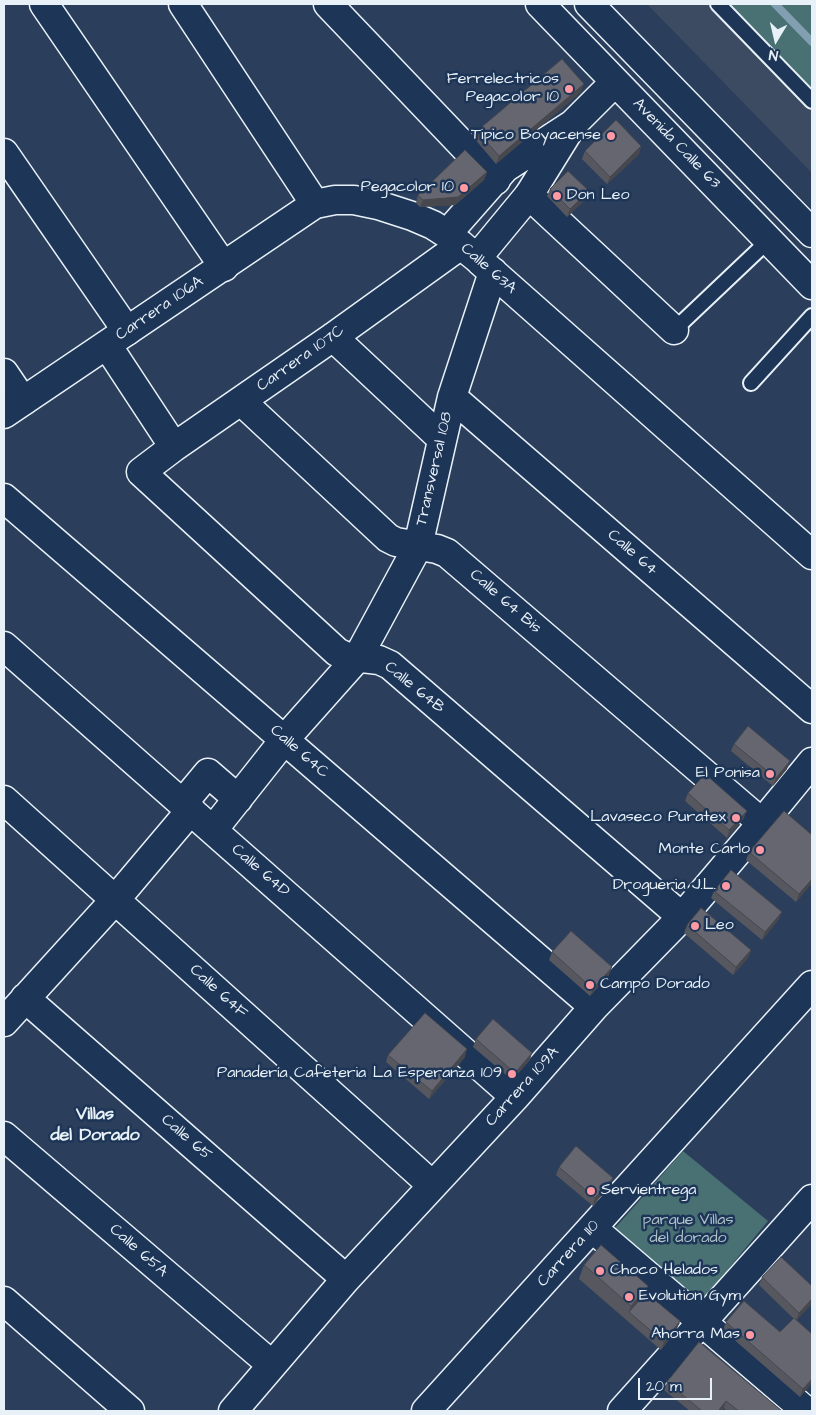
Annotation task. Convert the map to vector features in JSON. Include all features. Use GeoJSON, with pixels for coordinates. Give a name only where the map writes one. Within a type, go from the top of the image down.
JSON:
{"type":"FeatureCollection","features":[{"type":"Feature","properties":{"kind":"street"},"geometry":{"type":"LineString","coordinates":[[44,4],[224,266]]}},
{"type":"Feature","properties":{"kind":"street"},"geometry":{"type":"LineString","coordinates":[[183,4],[315,204]]}},
{"type":"Feature","properties":{"kind":"street"},"geometry":{"type":"LineString","coordinates":[[328,4],[496,180]]}},
{"type":"Feature","properties":{"kind":"street","name":"Avenida Calle 63"},"geometry":{"type":"LineString","coordinates":[[540,4],[812,285]]}},
{"type":"Feature","properties":{"kind":"street"},"geometry":{"type":"LineString","coordinates":[[589,4],[812,234]]}},
{"type":"Feature","properties":{"kind":"street","name":"Carrera 107C"},"geometry":{"type":"LineString","coordinates":[[469,252],[496,180],[505,168],[572,124],[615,82]]}},
{"type":"Feature","properties":{"kind":"street","name":"Carrera 107C"},"geometry":{"type":"LineString","coordinates":[[141,472],[333,337],[469,252],[529,196],[572,124]]}},
{"type":"Feature","properties":{"kind":"street"},"geometry":{"type":"LineString","coordinates":[[4,152],[117,338],[174,447]]}},
{"type":"Feature","properties":{"kind":"street"},"geometry":{"type":"LineString","coordinates":[[529,196],[674,330]]}},
{"type":"Feature","properties":{"kind":"street","name":"Calle 63A"},"geometry":{"type":"LineString","coordinates":[[315,204],[334,200],[354,200],[378,205],[433,225],[469,252],[812,554]]}},
{"type":"Feature","properties":{"kind":"street","name":"Carrera 106A"},"geometry":{"type":"LineString","coordinates":[[13,408],[315,204]]}},
{"type":"Feature","properties":{"kind":"street","name":"Transversal 108"},"geometry":{"type":"LineString","coordinates":[[213,830],[284,739],[358,657],[418,546],[452,398],[469,252]]}},
{"type":"Feature","properties":{"kind":"street"},"geometry":{"type":"LineString","coordinates":[[333,337],[442,439]]}},
{"type":"Feature","properties":{"kind":"street"},"geometry":{"type":"LineString","coordinates":[[4,373],[13,408]]}},
{"type":"Feature","properties":{"kind":"street","name":"Calle 64"},"geometry":{"type":"LineString","coordinates":[[452,398],[812,709]]}},
{"type":"Feature","properties":{"kind":"street","name":"Calle 64 Bis"},"geometry":{"type":"LineString","coordinates":[[241,401],[388,538],[396,542],[437,549],[447,553],[762,823]]}},
{"type":"Feature","properties":{"kind":"street","name":"Calle 64B"},"geometry":{"type":"LineString","coordinates":[[141,472],[337,652],[346,656],[379,660],[390,666],[682,917]]}},
{"type":"Feature","properties":{"kind":"street","name":"Calle 64C"},"geometry":{"type":"LineString","coordinates":[[4,498],[594,1008]]}},
{"type":"Feature","properties":{"kind":"street","name":"Calle 64D"},"geometry":{"type":"LineString","coordinates":[[4,646],[515,1097]]}},
{"type":"Feature","properties":{"kind":"street","name":"Carrera 109A"},"geometry":{"type":"LineString","coordinates":[[234,1411],[346,1279],[515,1097],[594,1008],[682,917],[812,762]]}},
{"type":"Feature","properties":{"kind":"street"},"geometry":{"type":"LineString","coordinates":[[4,1022],[115,900],[187,807],[208,773],[238,799]]}},
{"type":"Feature","properties":{"kind":"street","name":"Calle 64F"},"geometry":{"type":"LineString","coordinates":[[6,806],[115,900],[432,1185]]}},
{"type":"Feature","properties":{"kind":"street","name":"Carrera 110"},"geometry":{"type":"LineString","coordinates":[[426,1411],[812,985]]}},
{"type":"Feature","properties":{"kind":"street","name":"Calle 65"},"geometry":{"type":"LineString","coordinates":[[25,998],[346,1279]]}},
{"type":"Feature","properties":{"kind":"street","name":"Calle 65A"},"geometry":{"type":"LineString","coordinates":[[4,1136],[272,1366]]}},
{"type":"Feature","properties":{"kind":"street"},"geometry":{"type":"LineString","coordinates":[[622,1411],[812,1199]]}},
{"type":"Feature","properties":{"kind":"street"},"geometry":{"type":"LineString","coordinates":[[592,1228],[805,1407]]}},
{"type":"Feature","properties":{"kind":"street"},"geometry":{"type":"LineString","coordinates":[[4,1301],[130,1411]]}},
{"type":"Feature","properties":{"kind":"lane"},"geometry":{"type":"LineString","coordinates":[[718,4],[812,101]]}},
{"type":"Feature","properties":{"kind":"lane"},"geometry":{"type":"LineString","coordinates":[[674,330],[769,240]]}},
{"type":"Feature","properties":{"kind":"lane"},"geometry":{"type":"LineString","coordinates":[[751,383],[812,316]]}},
{"type":"Feature","properties":{"kind":"shaded area"},"geometry":{"type":"Polygon","coordinates":[[[647,4],[812,4],[812,173],[647,4]]]}},
{"type":"Feature","properties":{"kind":"green space"},"geometry":{"type":"Polygon","coordinates":[[[729,4],[812,4],[812,91],[729,4]]]}},
{"type":"Feature","properties":{"kind":"green space","name":"parque Villas del dorado"},"geometry":{"type":"Polygon","coordinates":[[[683,1151],[768,1221],[695,1309],[609,1235],[683,1151]]]}},
{"type":"Feature","properties":{"kind":"building"},"geometry":{"type":"Polygon","coordinates":[[[562,59],[584,84],[499,156],[477,131],[562,59]]]}},
{"type":"Feature","properties":{"kind":"building"},"geometry":{"type":"Polygon","coordinates":[[[616,120],[641,146],[610,177],[585,151],[616,120]]]}},
{"type":"Feature","properties":{"kind":"building"},"geometry":{"type":"Polygon","coordinates":[[[465,150],[487,172],[458,197],[423,200],[418,195],[465,150]]]}},
{"type":"Feature","properties":{"kind":"building"},"geometry":{"type":"Polygon","coordinates":[[[568,171],[589,191],[570,209],[550,189],[568,171]]]}},
{"type":"Feature","properties":{"kind":"building"},"geometry":{"type":"Polygon","coordinates":[[[748,726],[790,761],[776,778],[734,744],[748,726]]]}},
{"type":"Feature","properties":{"kind":"building"},"geometry":{"type":"Polygon","coordinates":[[[705,774],[747,811],[729,830],[688,793],[705,774]]]}},
{"type":"Feature","properties":{"kind":"building"},"geometry":{"type":"Polygon","coordinates":[[[784,811],[812,835],[812,879],[799,894],[749,852],[784,811]]]}},
{"type":"Feature","properties":{"kind":"building"},"geometry":{"type":"Polygon","coordinates":[[[731,870],[782,912],[765,932],[714,891],[731,870]]]}},
{"type":"Feature","properties":{"kind":"building"},"geometry":{"type":"Polygon","coordinates":[[[701,908],[751,950],[736,967],[687,925],[701,908]]]}},
{"type":"Feature","properties":{"kind":"building"},"geometry":{"type":"Polygon","coordinates":[[[571,931],[612,967],[593,989],[552,952],[571,931]]]}},
{"type":"Feature","properties":{"kind":"building"},"geometry":{"type":"Polygon","coordinates":[[[425,1013],[467,1049],[432,1091],[388,1055],[425,1013]]]}},
{"type":"Feature","properties":{"kind":"building"},"geometry":{"type":"Polygon","coordinates":[[[493,1019],[532,1053],[515,1073],[476,1039],[493,1019]]]}},
{"type":"Feature","properties":{"kind":"building"},"geometry":{"type":"Polygon","coordinates":[[[576,1146],[613,1178],[595,1198],[559,1167],[576,1146]]]}},
{"type":"Feature","properties":{"kind":"building"},"geometry":{"type":"Polygon","coordinates":[[[601,1245],[648,1286],[631,1306],[584,1265],[601,1245]]]}},
{"type":"Feature","properties":{"kind":"building"},"geometry":{"type":"Polygon","coordinates":[[[781,1257],[812,1286],[812,1299],[799,1313],[762,1277],[781,1257]]]}},
{"type":"Feature","properties":{"kind":"building"},"geometry":{"type":"Polygon","coordinates":[[[646,1293],[680,1321],[664,1342],[629,1312],[646,1293]]]}},
{"type":"Feature","properties":{"kind":"building"},"geometry":{"type":"Polygon","coordinates":[[[744,1301],[780,1332],[794,1318],[812,1334],[812,1379],[803,1389],[726,1322],[744,1301]]]}},
{"type":"Feature","properties":{"kind":"building"},"geometry":{"type":"Polygon","coordinates":[[[699,1342],[782,1411],[739,1411],[726,1401],[718,1411],[702,1411],[667,1382],[699,1342]]]}},
{"type":"Feature","properties":{"kind":"waterway"},"geometry":{"type":"LineString","coordinates":[[775,4],[812,42]]}},
{"type":"Feature","properties":{"kind":"place","name":"Ferrelectricos Pegacolor 10"},"geometry":{"type":"Point","coordinates":[569,89]}},
{"type":"Feature","properties":{"kind":"place","name":"Tipico Boyacense"},"geometry":{"type":"Point","coordinates":[611,136]}},
{"type":"Feature","properties":{"kind":"place","name":"Pegacolor 10"},"geometry":{"type":"Point","coordinates":[464,188]}},
{"type":"Feature","properties":{"kind":"place","name":"Don Leo"},"geometry":{"type":"Point","coordinates":[557,196]}},
{"type":"Feature","properties":{"kind":"place","name":"El Ponisa"},"geometry":{"type":"Point","coordinates":[770,774]}},
{"type":"Feature","properties":{"kind":"place","name":"Lavaseco Puratex"},"geometry":{"type":"Point","coordinates":[736,818]}},
{"type":"Feature","properties":{"kind":"place","name":"Monte Carlo"},"geometry":{"type":"Point","coordinates":[760,850]}},
{"type":"Feature","properties":{"kind":"place","name":"Drogueria J.L."},"geometry":{"type":"Point","coordinates":[726,886]}},
{"type":"Feature","properties":{"kind":"place","name":"Leo"},"geometry":{"type":"Point","coordinates":[695,926]}},
{"type":"Feature","properties":{"kind":"place","name":"Campo Dorado"},"geometry":{"type":"Point","coordinates":[590,985]}},
{"type":"Feature","properties":{"kind":"place","name":"Panadería Cafeteria La Esperanza 109"},"geometry":{"type":"Point","coordinates":[512,1074]}},
{"type":"Feature","properties":{"kind":"place","name":"Servientrega"},"geometry":{"type":"Point","coordinates":[591,1191]}},
{"type":"Feature","properties":{"kind":"place","name":"Choco Helados"},"geometry":{"type":"Point","coordinates":[600,1271]}},
{"type":"Feature","properties":{"kind":"place","name":"Evolution Gym"},"geometry":{"type":"Point","coordinates":[629,1297]}},
{"type":"Feature","properties":{"kind":"place","name":"Ahorra Mas"},"geometry":{"type":"Point","coordinates":[750,1335]}},
{"type":"Feature","properties":{"kind":"district","name":"Villas del Dorado"},"geometry":{"type":"Point","coordinates":[95,1125]}}]}
